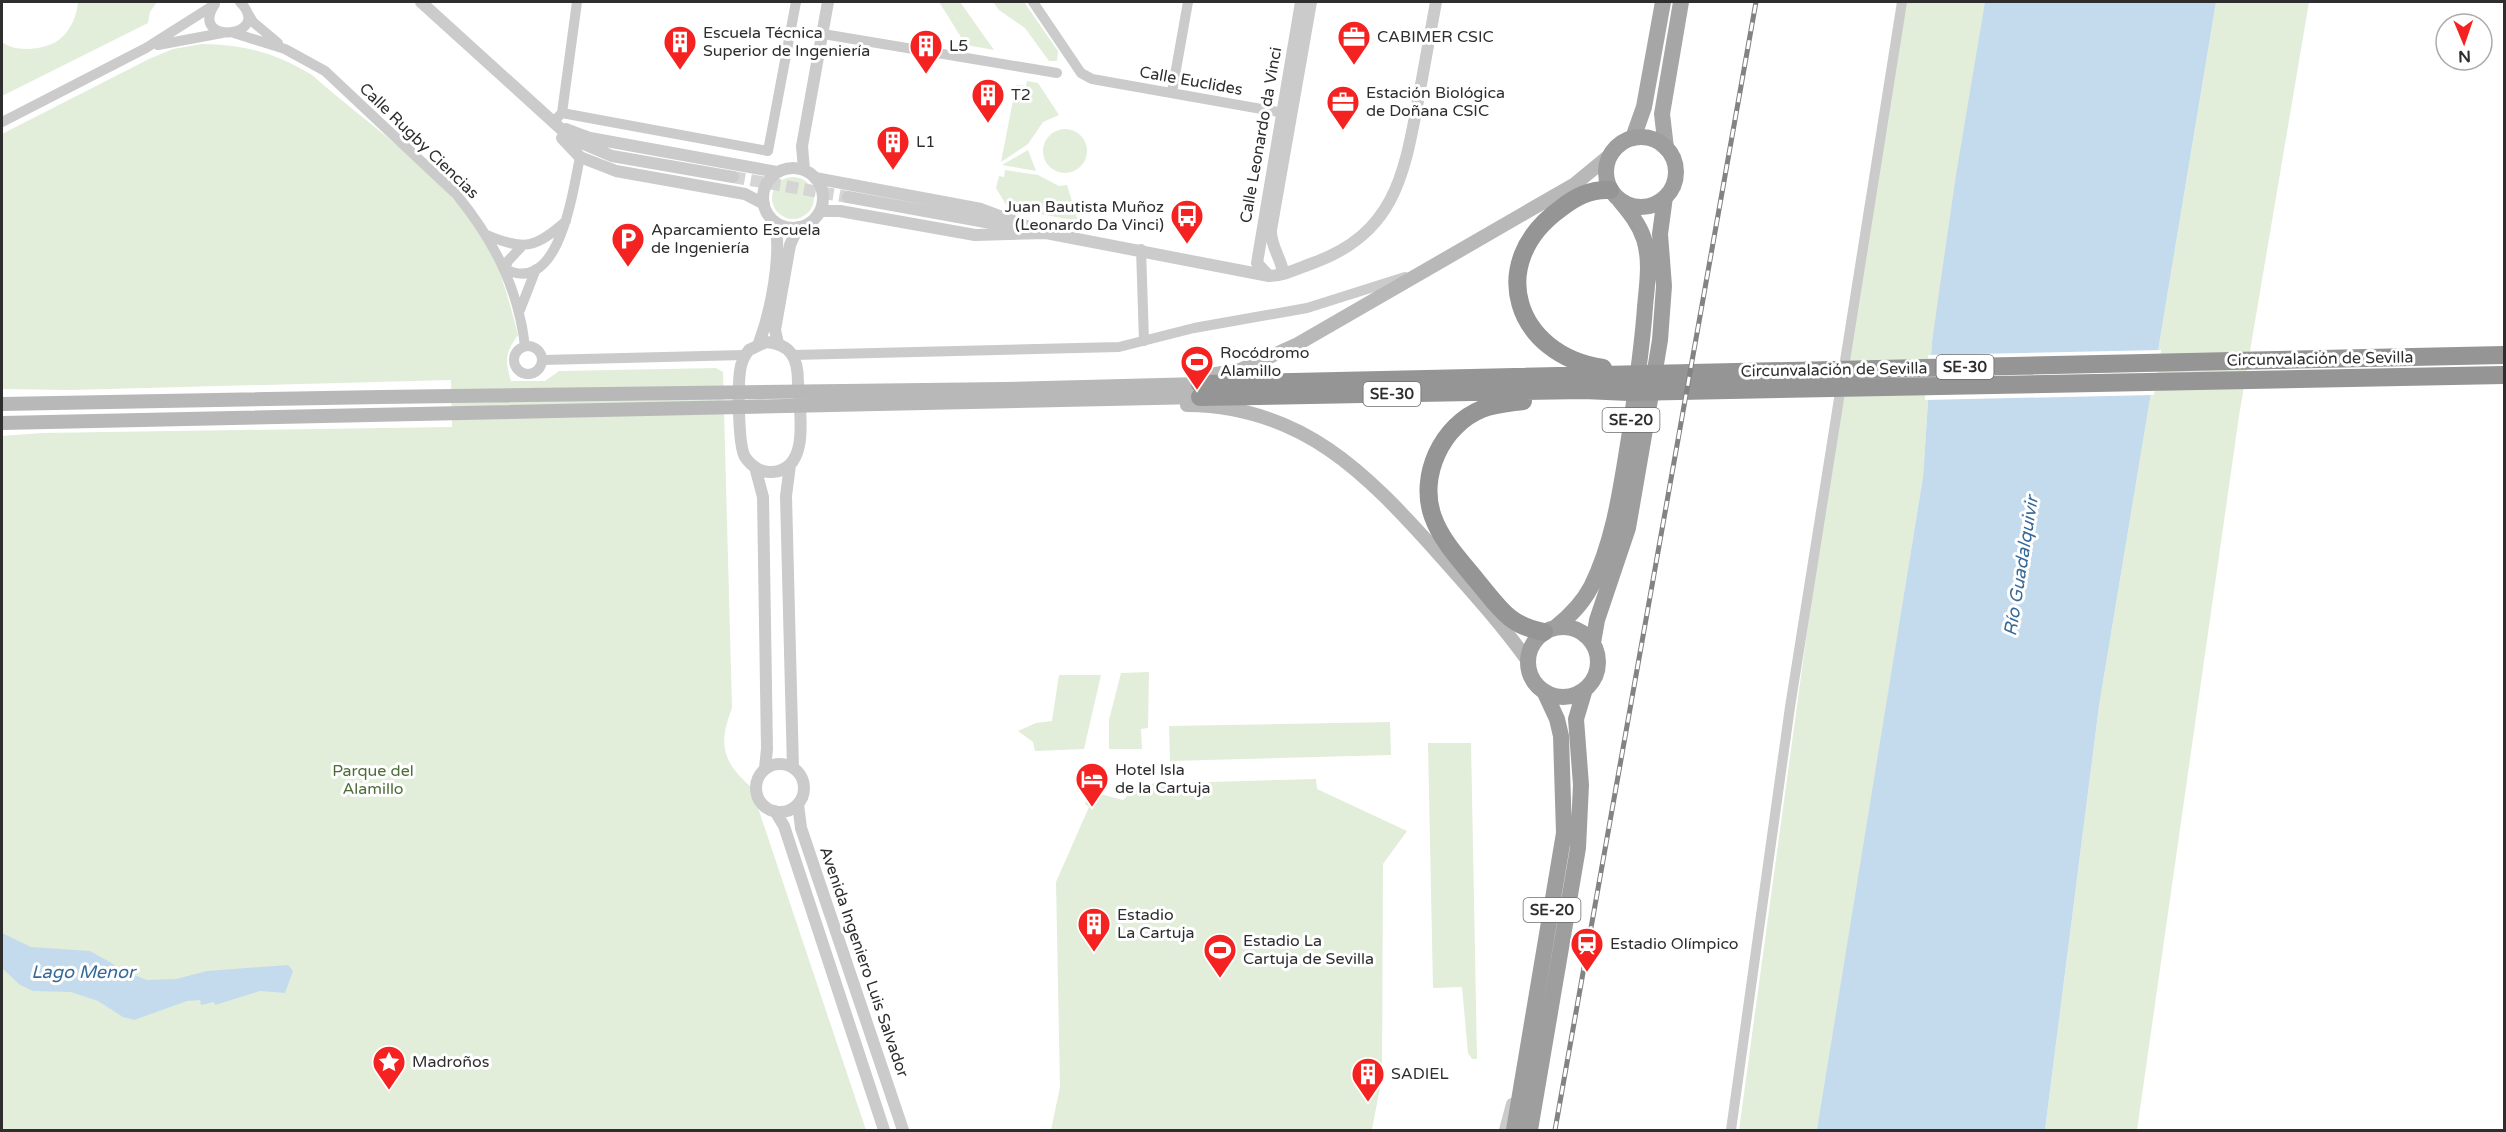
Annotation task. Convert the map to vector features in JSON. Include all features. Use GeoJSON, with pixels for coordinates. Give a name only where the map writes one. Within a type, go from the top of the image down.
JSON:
{"type":"FeatureCollection","features":[{"type":"Feature","properties":{"kind":"highway"},"geometry":{"type":"LineString","coordinates":[[1615,195],[1606,179],[1610,156],[1623,141],[1645,137],[1666,148]]}},
{"type":"Feature","properties":{"kind":"highway","name":"SE-20"},"geometry":{"type":"LineString","coordinates":[[1530,1131],[1578,848],[1581,785],[1576,719],[1585,689],[1596,673],[1598,662],[1593,643],[1597,620],[1628,528],[1660,340],[1664,286],[1660,234],[1665,197],[1676,178],[1672,157],[1666,148]]}},
{"type":"Feature","properties":{"kind":"highway"},"geometry":{"type":"LineString","coordinates":[[1593,643],[1576,629],[1527,629],[1512,620],[1446,543],[1432,513],[1431,472],[1438,452],[1449,433],[1465,419],[1483,408],[1516,402],[1584,382],[1532,329],[1519,296],[1519,267],[1526,247],[1543,221],[1583,194],[1615,195],[1644,207],[1665,197]]}},
{"type":"Feature","properties":{"kind":"highway","name":"SE-20"},"geometry":{"type":"LineString","coordinates":[[1514,1131],[1562,852],[1565,805],[1561,736],[1557,718],[1544,691],[1532,680],[1527,660],[1536,639],[1583,602],[1593,584],[1611,529],[1629,436],[1643,343],[1648,264],[1644,240],[1636,219],[1615,195]]}},
{"type":"Feature","properties":{"kind":"highway","name":"Circunvalación de Sevilla"},"geometry":{"type":"LineString","coordinates":[[1584,382],[1647,374],[2505,355]]}},
{"type":"Feature","properties":{"kind":"highway","name":"Circunvalación de Sevilla"},"geometry":{"type":"LineString","coordinates":[[1584,382],[1629,392],[2505,375]]}},
{"type":"Feature","properties":{"kind":"highway","name":"SE-30"},"geometry":{"type":"LineString","coordinates":[[1200,391],[1584,382]]}},
{"type":"Feature","properties":{"kind":"highway"},"geometry":{"type":"LineString","coordinates":[[1544,691],[1564,697],[1585,689]]}},
{"type":"Feature","properties":{"kind":"main road"},"geometry":{"type":"LineString","coordinates":[[1632,138],[1644,107],[1663,2]]}},
{"type":"Feature","properties":{"kind":"main road"},"geometry":{"type":"LineString","coordinates":[[1666,148],[1662,114],[1681,2]]}},
{"type":"Feature","properties":{"kind":"main road"},"geometry":{"type":"LineString","coordinates":[[2,423],[1119,401],[1200,391],[1322,332],[1575,184],[1610,156]]}},
{"type":"Feature","properties":{"kind":"main road"},"geometry":{"type":"LineString","coordinates":[[2,404],[981,388],[1200,391],[1331,449],[1354,466],[1387,496],[1461,579],[1527,660]]}},
{"type":"Feature","properties":{"kind":"main road"},"geometry":{"type":"LineString","coordinates":[[2,397],[193,394],[227,399]]}},
{"type":"Feature","properties":{"kind":"street"},"geometry":{"type":"LineString","coordinates":[[421,2],[556,125],[586,146],[612,156],[733,177]]}},
{"type":"Feature","properties":{"kind":"street"},"geometry":{"type":"LineString","coordinates":[[556,125],[562,113],[577,2]]}},
{"type":"Feature","properties":{"kind":"street"},"geometry":{"type":"LineString","coordinates":[[562,113],[768,151],[796,2]]}},
{"type":"Feature","properties":{"kind":"street"},"geometry":{"type":"LineString","coordinates":[[804,170],[802,147],[828,2]]}},
{"type":"Feature","properties":{"kind":"street","name":"Calle Euclides"},"geometry":{"type":"LineString","coordinates":[[1033,2],[1086,76],[1286,114]]}},
{"type":"Feature","properties":{"kind":"street"},"geometry":{"type":"LineString","coordinates":[[1172,92],[1188,2]]}},
{"type":"Feature","properties":{"kind":"street","name":"Calle Leonardo da Vinci"},"geometry":{"type":"LineString","coordinates":[[1270,269],[1271,230],[1301,2]]}},
{"type":"Feature","properties":{"kind":"street","name":"Calle Leonardo da Vinci"},"geometry":{"type":"LineString","coordinates":[[1270,269],[1286,114],[1311,2]]}},
{"type":"Feature","properties":{"kind":"street"},"geometry":{"type":"LineString","coordinates":[[848,197],[1202,261],[1270,269],[1319,261],[1353,243],[1365,233],[1397,189],[1407,161],[1436,2]]}},
{"type":"Feature","properties":{"kind":"street"},"geometry":{"type":"LineString","coordinates":[[1731,1131],[1790,707],[1902,2]]}},
{"type":"Feature","properties":{"kind":"street"},"geometry":{"type":"LineString","coordinates":[[216,3],[211,21],[222,33]]}},
{"type":"Feature","properties":{"kind":"street"},"geometry":{"type":"LineString","coordinates":[[2,122],[146,48],[216,3]]}},
{"type":"Feature","properties":{"kind":"street"},"geometry":{"type":"LineString","coordinates":[[234,33],[246,22],[243,5]]}},
{"type":"Feature","properties":{"kind":"street"},"geometry":{"type":"LineString","coordinates":[[243,5],[253,22],[285,49]]}},
{"type":"Feature","properties":{"kind":"street"},"geometry":{"type":"LineString","coordinates":[[146,48],[222,33],[234,33],[285,49]]}},
{"type":"Feature","properties":{"kind":"street"},"geometry":{"type":"LineString","coordinates":[[823,34],[1057,73]]}},
{"type":"Feature","properties":{"kind":"street","name":"Calle Rugby Ciencias"},"geometry":{"type":"LineString","coordinates":[[285,49],[325,71],[456,194],[487,235],[505,269],[520,310],[525,346]]}},
{"type":"Feature","properties":{"kind":"street"},"geometry":{"type":"LineString","coordinates":[[556,125],[562,138],[580,157],[616,171],[745,194],[764,204],[775,222],[779,243],[765,325],[759,343],[744,355],[740,370],[742,451],[755,467],[763,497],[767,749],[765,768],[756,781],[755,789],[761,803],[775,811],[783,812],[798,804],[804,789],[803,781],[793,768],[786,496],[790,465],[800,449],[798,366],[794,354]]}},
{"type":"Feature","properties":{"kind":"street"},"geometry":{"type":"LineString","coordinates":[[556,125],[590,138],[777,172]]}},
{"type":"Feature","properties":{"kind":"street"},"geometry":{"type":"LineString","coordinates":[[566,220],[549,237],[526,245],[508,261],[505,269],[523,273],[536,268],[546,260],[561,238],[566,220],[580,157]]}},
{"type":"Feature","properties":{"kind":"street"},"geometry":{"type":"LineString","coordinates":[[764,204],[765,186],[777,172],[786,168],[804,170],[815,178],[822,188],[823,200],[815,219],[798,227],[786,227],[775,222]]}},
{"type":"Feature","properties":{"kind":"street"},"geometry":{"type":"LineString","coordinates":[[815,178],[981,209],[1046,233]]}},
{"type":"Feature","properties":{"kind":"street"},"geometry":{"type":"LineString","coordinates":[[820,211],[840,211],[975,235],[1046,233]]}},
{"type":"Feature","properties":{"kind":"street"},"geometry":{"type":"LineString","coordinates":[[778,343],[775,330],[787,260],[798,227]]}},
{"type":"Feature","properties":{"kind":"street"},"geometry":{"type":"LineString","coordinates":[[487,235],[542,250],[546,260]]}},
{"type":"Feature","properties":{"kind":"street"},"geometry":{"type":"LineString","coordinates":[[1141,249],[1144,341]]}},
{"type":"Feature","properties":{"kind":"street"},"geometry":{"type":"LineString","coordinates":[[1202,261],[1270,269]]}},
{"type":"Feature","properties":{"kind":"street"},"geometry":{"type":"LineString","coordinates":[[759,343],[778,343],[794,354],[1119,347],[1194,328],[1307,308],[1436,266]]}},
{"type":"Feature","properties":{"kind":"street"},"geometry":{"type":"LineString","coordinates":[[520,310],[536,268]]}},
{"type":"Feature","properties":{"kind":"street"},"geometry":{"type":"LineString","coordinates":[[525,346],[537,349],[543,360],[540,368],[534,374],[520,372],[515,365],[515,356],[525,346]]}},
{"type":"Feature","properties":{"kind":"street"},"geometry":{"type":"LineString","coordinates":[[543,360],[744,355]]}},
{"type":"Feature","properties":{"kind":"street"},"geometry":{"type":"LineString","coordinates":[[755,467],[772,472],[790,465]]}},
{"type":"Feature","properties":{"kind":"street"},"geometry":{"type":"LineString","coordinates":[[765,768],[779,764],[793,768]]}},
{"type":"Feature","properties":{"kind":"street","name":"Avenida Ingeniero Luis Salvador"},"geometry":{"type":"LineString","coordinates":[[798,804],[801,828],[903,1131]]}},
{"type":"Feature","properties":{"kind":"street","name":"Avenida Ingeniero Luis Salvador"},"geometry":{"type":"LineString","coordinates":[[775,811],[784,826],[884,1131]]}},
{"type":"Feature","properties":{"kind":"street"},"geometry":{"type":"LineString","coordinates":[[1505,1131],[1531,1036]]}},
{"type":"Feature","properties":{"kind":"green space"},"geometry":{"type":"Polygon","coordinates":[[[78,2],[157,2],[150,12],[148,23],[2,96],[2,42],[23,49],[39,48],[54,43],[70,27],[78,2]]]}},
{"type":"Feature","properties":{"kind":"green space"},"geometry":{"type":"Polygon","coordinates":[[[939,2],[960,2],[994,50],[966,45],[939,2]]]}},
{"type":"Feature","properties":{"kind":"green space"},"geometry":{"type":"Polygon","coordinates":[[[993,2],[1024,2],[1058,51],[1057,61],[1049,61],[1025,28],[999,10],[993,2]]]}},
{"type":"Feature","properties":{"kind":"green space"},"geometry":{"type":"Polygon","coordinates":[[[1902,2],[1987,2],[1932,341],[1923,477],[1818,1130],[1739,1130],[1846,347],[1902,2]]]}},
{"type":"Feature","properties":{"kind":"green space"},"geometry":{"type":"Polygon","coordinates":[[[2216,2],[2309,2],[2239,416],[2137,1130],[2045,1130],[2099,706],[2216,2]]]}},
{"type":"Feature","properties":{"kind":"green space","name":"Parque del Alamillo"},"geometry":{"type":"Polygon","coordinates":[[[202,44],[259,51],[312,75],[405,152],[449,194],[484,240],[504,286],[518,335],[507,357],[511,381],[545,381],[559,371],[716,368],[723,372],[732,708],[725,732],[725,752],[734,769],[751,787],[866,1130],[2,1130],[2,436],[42,433],[452,427],[451,380],[70,390],[2,389],[2,134],[149,59],[173,49],[202,44]]]}},
{"type":"Feature","properties":{"kind":"green space"},"geometry":{"type":"Polygon","coordinates":[[[1027,81],[1038,83],[1059,115],[1043,122],[1028,144],[1001,162],[1016,85],[1026,86],[1027,81]]]}},
{"type":"Feature","properties":{"kind":"green space"},"geometry":{"type":"Polygon","coordinates":[[[1065,129],[1074,130],[1081,135],[1086,142],[1086,160],[1081,167],[1074,172],[1065,173],[1056,172],[1049,167],[1044,160],[1043,151],[1044,142],[1049,135],[1056,130],[1065,129]]]}},
{"type":"Feature","properties":{"kind":"green space"},"geometry":{"type":"Polygon","coordinates":[[[1028,150],[1036,171],[1002,165],[1028,150]]]}},
{"type":"Feature","properties":{"kind":"green space"},"geometry":{"type":"Polygon","coordinates":[[[1005,170],[1038,175],[1059,186],[1067,185],[1078,221],[1008,208],[996,188],[999,176],[1004,177],[1005,170]]]}},
{"type":"Feature","properties":{"kind":"green space"},"geometry":{"type":"Polygon","coordinates":[[[793,177],[801,178],[808,183],[813,190],[813,206],[808,213],[801,218],[793,219],[785,218],[778,213],[773,206],[772,198],[773,190],[778,183],[785,178],[793,177]]]}},
{"type":"Feature","properties":{"kind":"green space"},"geometry":{"type":"Polygon","coordinates":[[[1149,672],[1148,728],[1141,729],[1142,749],[1109,749],[1109,720],[1121,673],[1149,672]]]}},
{"type":"Feature","properties":{"kind":"green space"},"geometry":{"type":"Polygon","coordinates":[[[1059,675],[1101,675],[1084,749],[1035,751],[1033,742],[1018,731],[1036,723],[1052,721],[1059,675]]]}},
{"type":"Feature","properties":{"kind":"green space"},"geometry":{"type":"Polygon","coordinates":[[[1390,722],[1391,755],[1170,761],[1169,726],[1390,722]]]}},
{"type":"Feature","properties":{"kind":"green space"},"geometry":{"type":"Polygon","coordinates":[[[1428,743],[1471,743],[1477,1059],[1472,1059],[1468,1053],[1462,987],[1433,988],[1428,743]]]}},
{"type":"Feature","properties":{"kind":"green space","name":"Estadio La Cartuja de Sevilla"},"geometry":{"type":"Polygon","coordinates":[[[1316,779],[1317,789],[1407,831],[1383,864],[1382,1076],[1372,1130],[1051,1130],[1060,1087],[1056,882],[1089,807],[1085,804],[1089,791],[1123,800],[1140,784],[1316,779]]]}},
{"type":"Feature","properties":{"kind":"water","name":"Río Guadalquivir"},"geometry":{"type":"Polygon","coordinates":[[[1985,2],[2216,2],[2099,706],[2045,1130],[1817,1130],[1923,477],[1932,341],[1956,175],[1985,2]]]}},
{"type":"Feature","properties":{"kind":"water","name":"Lago Menor"},"geometry":{"type":"Polygon","coordinates":[[[2,933],[31,947],[90,951],[129,973],[147,980],[176,979],[207,971],[288,965],[293,971],[285,993],[260,991],[215,1005],[214,1002],[201,1005],[200,1000],[187,1001],[134,1020],[123,1017],[98,1001],[71,992],[33,991],[20,985],[2,968],[2,933]]]}},
{"type":"Feature","properties":{"kind":"pier"},"geometry":{"type":"Polygon","coordinates":[[[2161,350],[2154,395],[1925,400],[1928,355],[2161,350]]]}},
{"type":"Feature","properties":{"kind":"tunnel"},"geometry":{"type":"LineString","coordinates":[[733,177],[848,197]]}},
{"type":"Feature","properties":{"kind":"railway"},"geometry":{"type":"LineString","coordinates":[[1555,1130],[1756,2]]}},
{"type":"Feature","properties":{"kind":"place","name":"CABIMER CSIC"},"geometry":{"type":"Point","coordinates":[1354,66]}},
{"type":"Feature","properties":{"kind":"place","name":"Escuela Técnica Superior de Ingeniería"},"geometry":{"type":"Point","coordinates":[680,71]}},
{"type":"Feature","properties":{"kind":"place","name":"L5"},"geometry":{"type":"Point","coordinates":[926,75]}},
{"type":"Feature","properties":{"kind":"place","name":"T2"},"geometry":{"type":"Point","coordinates":[988,124]}},
{"type":"Feature","properties":{"kind":"place","name":"Estación Biológica de Doñana CSIC"},"geometry":{"type":"Point","coordinates":[1343,131]}},
{"type":"Feature","properties":{"kind":"place","name":"L1"},"geometry":{"type":"Point","coordinates":[893,171]}},
{"type":"Feature","properties":{"kind":"place","name":"Juan Bautista Muñoz (Leonardo Da Vinci)"},"geometry":{"type":"Point","coordinates":[1187,245]}},
{"type":"Feature","properties":{"kind":"place","name":"Aparcamiento Escuela de Ingeniería"},"geometry":{"type":"Point","coordinates":[628,268]}},
{"type":"Feature","properties":{"kind":"place","name":"Rocódromo Alamillo"},"geometry":{"type":"Point","coordinates":[1197,391]}},
{"type":"Feature","properties":{"kind":"place","name":"Hotel Isla de la Cartuja"},"geometry":{"type":"Point","coordinates":[1092,808]}},
{"type":"Feature","properties":{"kind":"place","name":"Estadio La Cartuja"},"geometry":{"type":"Point","coordinates":[1094,953]}},
{"type":"Feature","properties":{"kind":"place","name":"Estadio Olímpico"},"geometry":{"type":"Point","coordinates":[1587,973]}},
{"type":"Feature","properties":{"kind":"place","name":"Estadio La Cartuja de Sevilla"},"geometry":{"type":"Point","coordinates":[1220,979]}},
{"type":"Feature","properties":{"kind":"place","name":"Madroños"},"geometry":{"type":"Point","coordinates":[389,1091]}},
{"type":"Feature","properties":{"kind":"place","name":"SADIEL"},"geometry":{"type":"Point","coordinates":[1368,1103]}}]}
